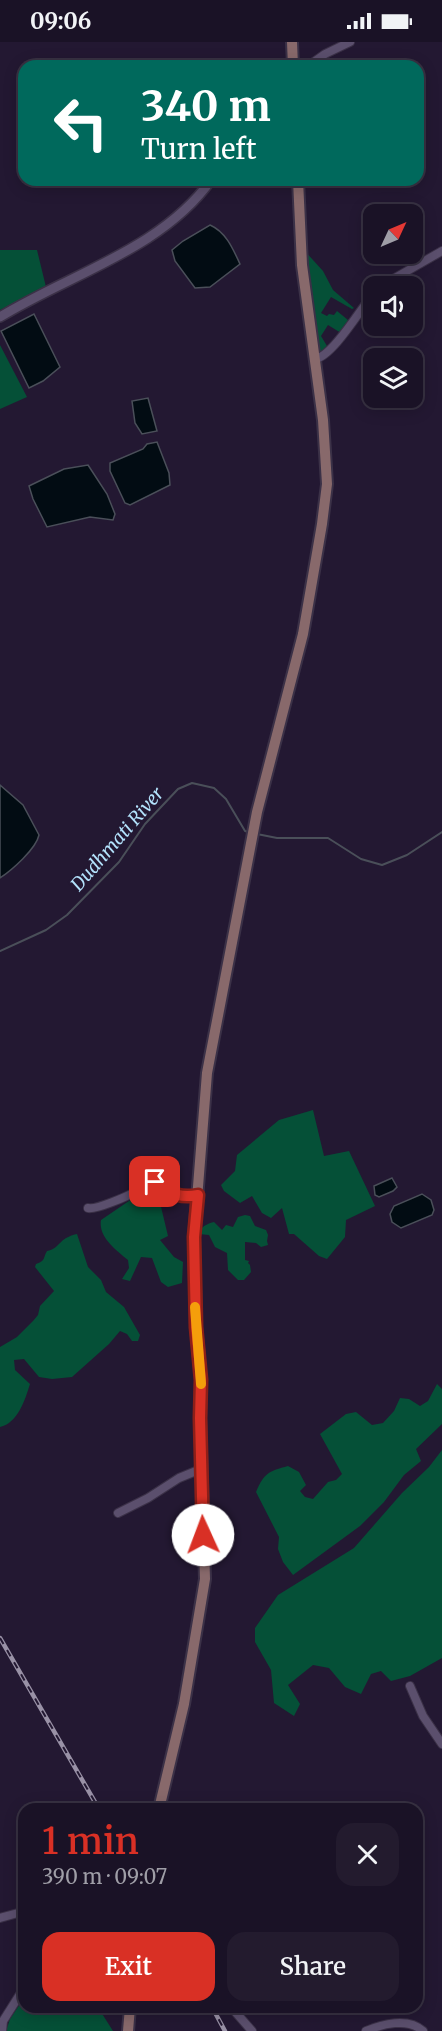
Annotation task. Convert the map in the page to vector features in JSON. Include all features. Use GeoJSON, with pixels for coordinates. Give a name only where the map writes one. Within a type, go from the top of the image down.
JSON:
{"type":"FeatureCollection","features":[{"type":"Feature","properties":{"kind":"main road"},"geometry":{"type":"LineString","coordinates":[[292,42],[293,60]]}},
{"type":"Feature","properties":{"kind":"main road"},"geometry":{"type":"LineString","coordinates":[[160,1803],[184,1704],[205,1579],[201,1380],[196,1327],[194,1237],[207,1072],[257,812],[300,644],[327,484],[322,420],[302,265],[298,186]]}},
{"type":"Feature","properties":{"kind":"main road"},"geometry":{"type":"LineString","coordinates":[[128,2031],[130,2013]]}},
{"type":"Feature","properties":{"kind":"street"},"geometry":{"type":"LineString","coordinates":[[316,60],[350,42]]}},
{"type":"Feature","properties":{"kind":"street"},"geometry":{"type":"LineString","coordinates":[[0,317],[39,294],[148,239],[166,226],[206,186]]}},
{"type":"Feature","properties":{"kind":"street"},"geometry":{"type":"LineString","coordinates":[[398,276],[442,251]]}},
{"type":"Feature","properties":{"kind":"street"},"geometry":{"type":"LineString","coordinates":[[315,359],[330,350],[363,306]]}},
{"type":"Feature","properties":{"kind":"street"},"geometry":{"type":"LineString","coordinates":[[88,1208],[96,1209],[155,1182],[175,1195],[188,1197],[198,1195]]}},
{"type":"Feature","properties":{"kind":"street"},"geometry":{"type":"LineString","coordinates":[[118,1514],[170,1483],[201,1469]]}},
{"type":"Feature","properties":{"kind":"street"},"geometry":{"type":"LineString","coordinates":[[410,1686],[423,1716],[442,1744]]}},
{"type":"Feature","properties":{"kind":"street"},"geometry":{"type":"LineString","coordinates":[[0,1918],[18,1913]]}},
{"type":"Feature","properties":{"kind":"street"},"geometry":{"type":"LineString","coordinates":[[2,2031],[3,2021],[18,1997]]}},
{"type":"Feature","properties":{"kind":"street"},"geometry":{"type":"LineString","coordinates":[[236,2013],[252,2031]]}},
{"type":"Feature","properties":{"kind":"street"},"geometry":{"type":"LineString","coordinates":[[366,2031],[380,2025],[397,2023],[413,2025],[423,2031]]}},
{"type":"Feature","properties":{"kind":"green space"},"geometry":{"type":"Polygon","coordinates":[[[303,249],[323,271],[333,290],[354,308],[331,297],[321,313],[327,316],[334,315],[337,311],[348,320],[341,333],[328,325],[321,336],[330,351],[323,357],[316,354],[303,249]]]}},
{"type":"Feature","properties":{"kind":"green space"},"geometry":{"type":"Polygon","coordinates":[[[0,250],[37,250],[46,287],[0,310],[0,250]]]}},
{"type":"Feature","properties":{"kind":"green space"},"geometry":{"type":"Polygon","coordinates":[[[0,345],[27,397],[0,409],[0,345]]]}},
{"type":"Feature","properties":{"kind":"green space"},"geometry":{"type":"Polygon","coordinates":[[[313,1110],[324,1156],[349,1151],[375,1206],[346,1220],[345,1237],[327,1259],[319,1256],[294,1234],[289,1234],[282,1208],[271,1218],[262,1213],[252,1196],[240,1203],[224,1191],[221,1185],[235,1171],[237,1155],[279,1120],[313,1110]]]}},
{"type":"Feature","properties":{"kind":"green space"},"geometry":{"type":"Polygon","coordinates":[[[151,1186],[157,1190],[168,1236],[160,1240],[174,1257],[183,1262],[182,1283],[168,1287],[161,1282],[152,1258],[141,1257],[130,1281],[122,1279],[129,1268],[128,1260],[109,1243],[102,1232],[101,1220],[151,1186]]]}},
{"type":"Feature","properties":{"kind":"green space"},"geometry":{"type":"Polygon","coordinates":[[[250,1216],[255,1226],[266,1230],[268,1245],[261,1247],[256,1243],[245,1242],[245,1260],[249,1261],[251,1272],[244,1280],[238,1280],[228,1270],[227,1253],[215,1247],[209,1235],[199,1234],[199,1232],[202,1227],[214,1222],[222,1230],[226,1225],[233,1227],[238,1217],[250,1216]]]}},
{"type":"Feature","properties":{"kind":"green space"},"geometry":{"type":"Polygon","coordinates":[[[77,1234],[88,1267],[101,1280],[106,1292],[124,1307],[140,1335],[138,1341],[132,1341],[127,1334],[120,1331],[72,1377],[52,1379],[39,1377],[24,1359],[14,1360],[15,1370],[30,1384],[16,1416],[12,1421],[0,1427],[0,1347],[17,1337],[33,1321],[38,1315],[40,1306],[54,1291],[35,1267],[36,1264],[43,1260],[47,1251],[66,1238],[77,1234]]]}},
{"type":"Feature","properties":{"kind":"green space"},"geometry":{"type":"Polygon","coordinates":[[[437,1384],[442,1389],[442,1424],[416,1449],[421,1461],[404,1475],[384,1502],[360,1526],[293,1575],[283,1562],[278,1549],[279,1537],[256,1492],[265,1477],[272,1471],[288,1466],[299,1472],[306,1485],[300,1491],[305,1497],[313,1499],[328,1482],[336,1480],[342,1474],[320,1434],[346,1414],[356,1412],[372,1425],[383,1423],[394,1411],[400,1398],[409,1399],[420,1406],[428,1401],[437,1384]]]}},
{"type":"Feature","properties":{"kind":"green space"},"geometry":{"type":"Polygon","coordinates":[[[442,1450],[442,1658],[410,1676],[391,1681],[381,1671],[371,1674],[361,1694],[345,1687],[329,1668],[313,1665],[288,1685],[300,1704],[294,1716],[274,1703],[271,1670],[255,1642],[255,1628],[278,1595],[354,1548],[442,1450]]]}},
{"type":"Feature","properties":{"kind":"green space"},"geometry":{"type":"Polygon","coordinates":[[[18,2007],[18,2013],[102,2013],[113,2031],[6,2031],[18,2007]]]}},
{"type":"Feature","properties":{"kind":"shaded area"},"geometry":{"type":"Polygon","coordinates":[[[210,225],[225,236],[240,264],[210,287],[195,288],[175,261],[172,250],[210,225]]]}},
{"type":"Feature","properties":{"kind":"shaded area"},"geometry":{"type":"Polygon","coordinates":[[[34,314],[60,367],[43,381],[29,388],[1,331],[34,314]]]}},
{"type":"Feature","properties":{"kind":"shaded area"},"geometry":{"type":"Polygon","coordinates":[[[148,398],[157,431],[142,434],[135,423],[132,401],[148,398]]]}},
{"type":"Feature","properties":{"kind":"shaded area"},"geometry":{"type":"Polygon","coordinates":[[[157,442],[169,473],[170,485],[130,505],[125,503],[110,471],[110,463],[143,449],[147,444],[157,442]]]}},
{"type":"Feature","properties":{"kind":"shaded area"},"geometry":{"type":"Polygon","coordinates":[[[88,465],[107,494],[115,514],[113,520],[90,517],[47,527],[29,486],[64,469],[88,465]]]}},
{"type":"Feature","properties":{"kind":"shaded area"},"geometry":{"type":"Polygon","coordinates":[[[0,785],[23,805],[39,835],[29,853],[0,878],[0,785]]]}},
{"type":"Feature","properties":{"kind":"shaded area"},"geometry":{"type":"Polygon","coordinates":[[[392,1178],[397,1187],[393,1191],[379,1197],[375,1195],[374,1186],[392,1178]]]}},
{"type":"Feature","properties":{"kind":"shaded area"},"geometry":{"type":"Polygon","coordinates":[[[422,1194],[431,1200],[434,1210],[432,1215],[401,1228],[392,1222],[390,1214],[394,1206],[422,1194]]]}},
{"type":"Feature","properties":{"kind":"waterway","name":"Dudhmati River"},"geometry":{"type":"LineString","coordinates":[[0,951],[46,930],[67,915],[119,862],[145,824],[178,789],[192,783],[214,788],[226,799],[245,831],[248,832]]}},
{"type":"Feature","properties":{"kind":"waterway","name":"Dudhmati River"},"geometry":{"type":"LineString","coordinates":[[257,834],[277,838],[328,838],[361,859],[382,865],[407,855],[442,832]]}},
{"type":"Feature","properties":{"kind":"railway"},"geometry":{"type":"LineString","coordinates":[[0,1638],[96,1803]]}},
{"type":"Feature","properties":{"kind":"railway"},"geometry":{"type":"LineString","coordinates":[[215,2013],[225,2031]]}},
{"type":"Feature","properties":{"kind":"slow traffic"},"geometry":{"type":"LineString","coordinates":[[195,1307],[201,1384]]}},
{"type":"Feature","properties":{"kind":"route"},"geometry":{"type":"LineString","coordinates":[[155,1182],[175,1195],[188,1197],[198,1195],[194,1237],[196,1327],[201,1380],[203,1535]]}}]}
